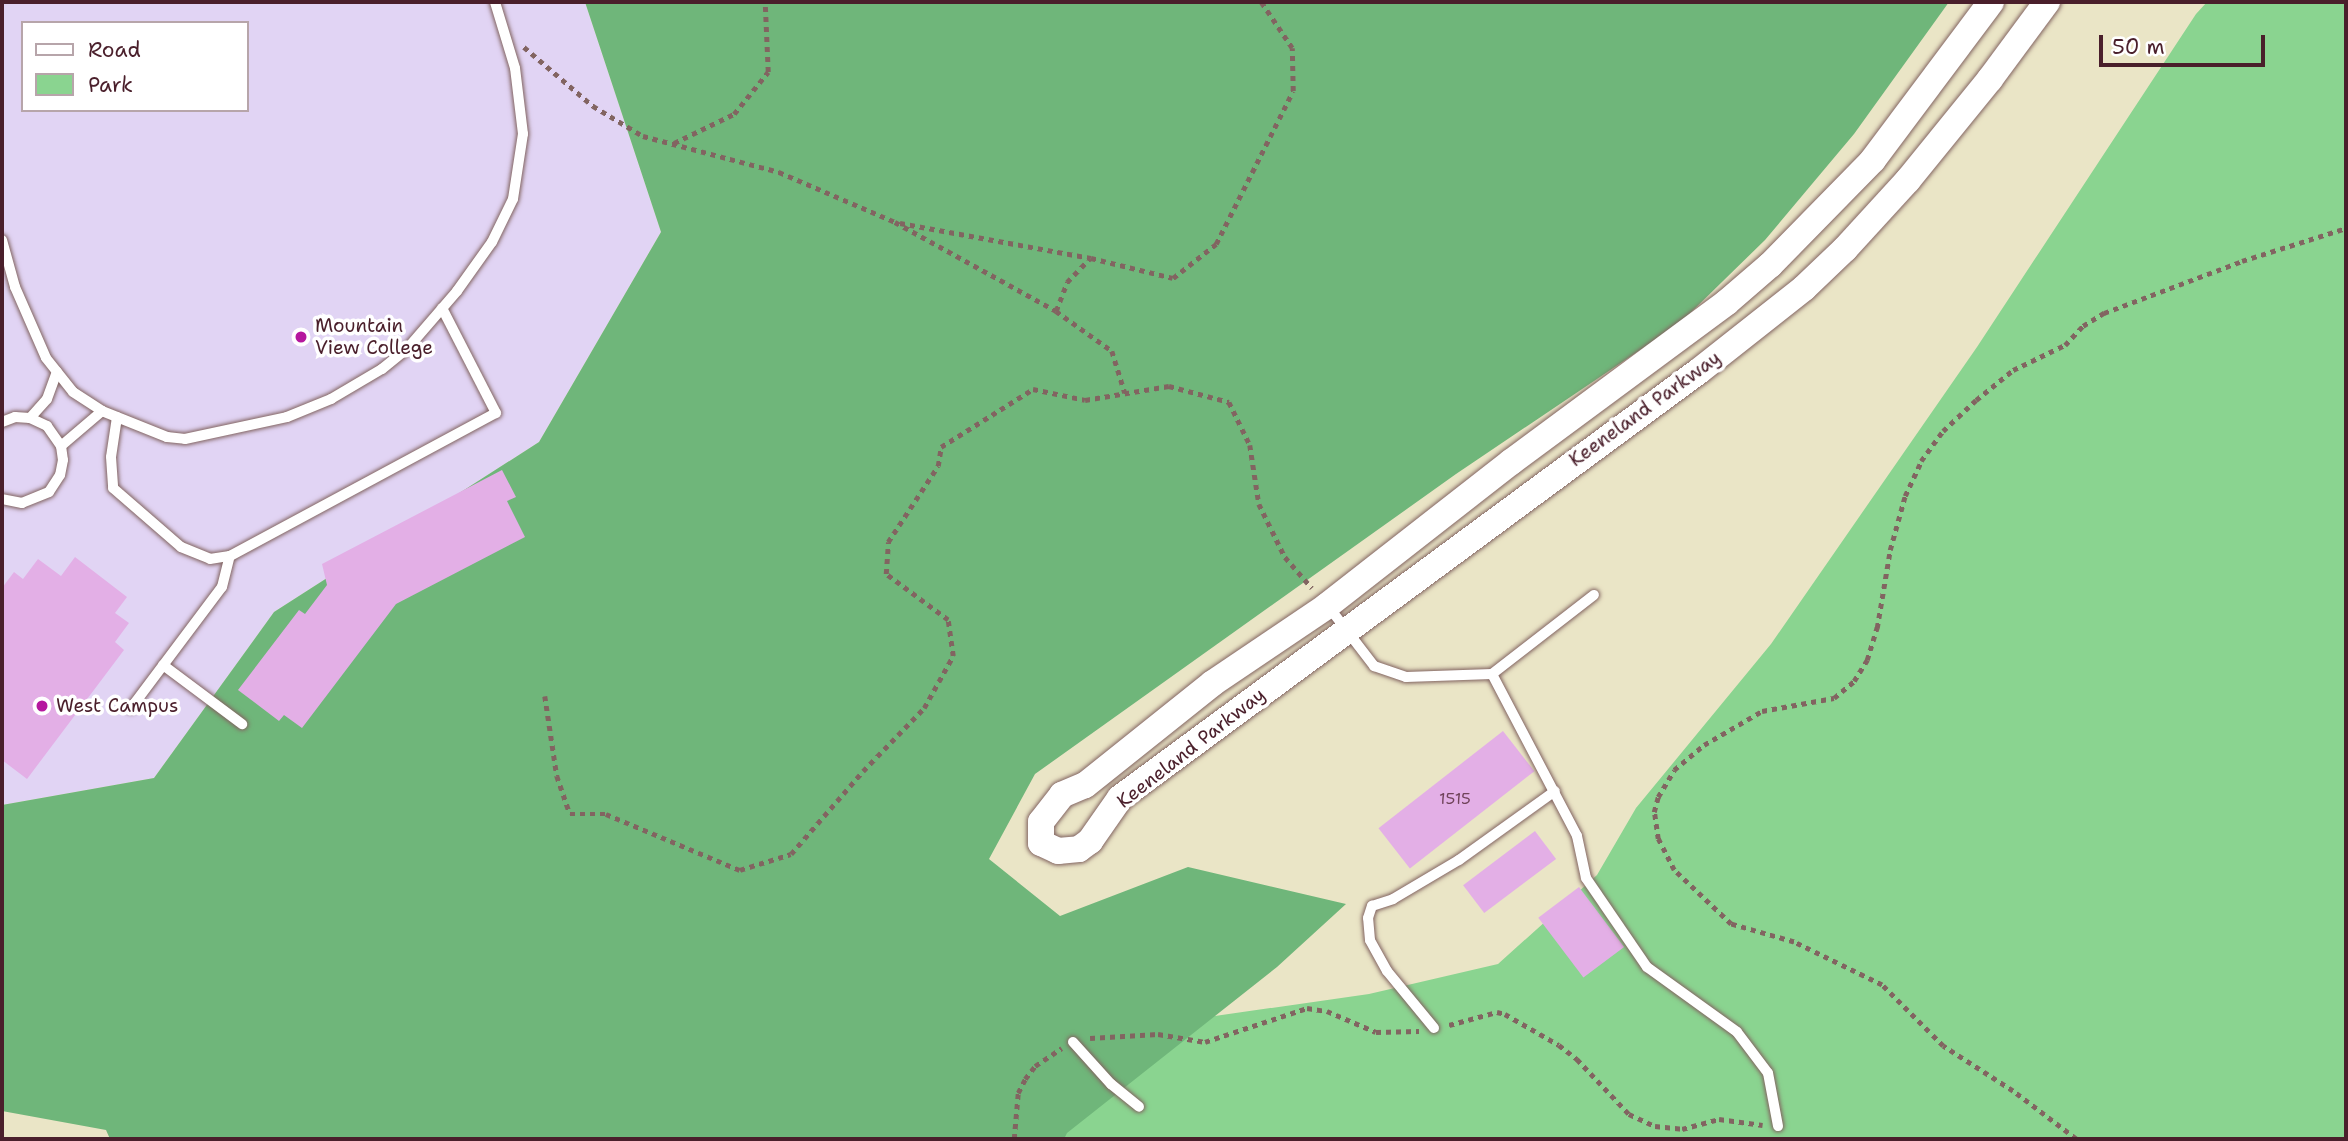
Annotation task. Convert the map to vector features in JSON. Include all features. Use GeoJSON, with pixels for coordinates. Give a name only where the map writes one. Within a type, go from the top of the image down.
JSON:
{"type":"FeatureCollection","features":[{"type":"Feature","properties":{"kind":"street","name":"Keeneland Parkway"},"geometry":{"type":"LineString","coordinates":[[1991,2],[1954,55],[1865,169],[1780,256],[1726,303],[1511,462],[1327,606],[1213,683],[1085,785],[1062,794],[1041,822],[1041,843],[1058,851],[1079,849],[1090,841],[1120,798],[1699,371],[1804,288],[1845,249],[1908,180],[1990,79],[2047,2]]}},
{"type":"Feature","properties":{"kind":"street"},"geometry":{"type":"LineString","coordinates":[[1954,55],[1990,79]]}},
{"type":"Feature","properties":{"kind":"lane"},"geometry":{"type":"LineString","coordinates":[[2,240],[15,287],[46,358],[73,392],[102,411],[167,438],[185,439],[287,418],[331,399],[382,369],[407,349],[457,292],[492,242],[513,199],[523,134],[514,68],[495,2]]}},
{"type":"Feature","properties":{"kind":"lane"},"geometry":{"type":"LineString","coordinates":[[117,416],[111,457],[113,488],[181,547],[210,559],[230,556],[496,413],[442,307]]}},
{"type":"Feature","properties":{"kind":"lane"},"geometry":{"type":"LineString","coordinates":[[30,418],[47,399],[57,372]]}},
{"type":"Feature","properties":{"kind":"lane"},"geometry":{"type":"LineString","coordinates":[[61,446],[102,411]]}},
{"type":"Feature","properties":{"kind":"lane"},"geometry":{"type":"LineString","coordinates":[[2,422],[15,417],[30,418],[47,426],[61,446],[63,460],[60,475],[49,492],[22,503],[2,499]]}},
{"type":"Feature","properties":{"kind":"lane"},"geometry":{"type":"LineString","coordinates":[[131,708],[222,587],[230,556]]}},
{"type":"Feature","properties":{"kind":"lane"},"geometry":{"type":"LineString","coordinates":[[1327,606],[1374,666],[1406,677],[1492,674],[1594,595]]}},
{"type":"Feature","properties":{"kind":"lane"},"geometry":{"type":"LineString","coordinates":[[163,665],[242,724]]}},
{"type":"Feature","properties":{"kind":"lane"},"geometry":{"type":"LineString","coordinates":[[1492,674],[1577,836],[1586,878],[1647,967],[1737,1032],[1768,1073],[1778,1126]]}},
{"type":"Feature","properties":{"kind":"lane"},"geometry":{"type":"LineString","coordinates":[[1434,1028],[1387,971],[1370,940],[1368,918],[1372,906],[1393,899],[1459,860],[1555,791]]}},
{"type":"Feature","properties":{"kind":"lane"},"geometry":{"type":"LineString","coordinates":[[1073,1042],[1111,1084],[1139,1107]]}},
{"type":"Feature","properties":{"kind":"path"},"geometry":{"type":"LineString","coordinates":[[674,143],[734,114],[768,72],[765,2]]}},
{"type":"Feature","properties":{"kind":"path"},"geometry":{"type":"LineString","coordinates":[[895,222],[1091,258],[1172,278],[1216,244],[1293,90],[1292,48],[1261,2]]}},
{"type":"Feature","properties":{"kind":"path"},"geometry":{"type":"LineString","coordinates":[[502,27],[593,106],[643,136],[779,172],[895,222],[1056,311],[1112,351],[1125,393]]}},
{"type":"Feature","properties":{"kind":"path"},"geometry":{"type":"LineString","coordinates":[[2076,1139],[2013,1091],[1943,1046],[1882,985],[1794,942],[1731,923],[1701,899],[1674,870],[1658,839],[1654,812],[1658,797],[1674,769],[1704,745],[1762,711],[1834,698],[1854,681],[1867,660],[1877,628],[1890,550],[1905,496],[1921,461],[1943,430],[1976,400],[2013,370],[2065,345],[2083,326],[2104,313],[2242,261],[2346,228]]}},
{"type":"Feature","properties":{"kind":"path"},"geometry":{"type":"LineString","coordinates":[[1056,311],[1067,282],[1091,258]]}},
{"type":"Feature","properties":{"kind":"path"},"geometry":{"type":"LineString","coordinates":[[545,696],[557,776],[570,814],[606,814],[740,870],[791,854],[863,771],[924,708],[953,656],[948,621],[886,574],[888,542],[938,466],[941,447],[1033,389],[1085,400],[1168,386],[1229,402],[1250,445],[1259,504],[1285,556],[1327,606]]}},
{"type":"Feature","properties":{"kind":"path"},"geometry":{"type":"LineString","coordinates":[[1014,1139],[1018,1093],[1026,1079],[1035,1066],[1073,1042],[1140,1034],[1205,1042],[1307,1009],[1327,1011],[1376,1032],[1403,1034],[1497,1012],[1559,1045],[1577,1059],[1629,1114],[1655,1126],[1682,1129],[1719,1119],[1778,1126]]}},
{"type":"Feature","properties":{"kind":"shaded area","name":"Mountain View College"},"geometry":{"type":"Polygon","coordinates":[[[2,2],[585,2],[661,232],[539,442],[274,612],[154,778],[2,805],[2,2]]]}},
{"type":"Feature","properties":{"kind":"green space"},"geometry":{"type":"Polygon","coordinates":[[[585,2],[1949,2],[1854,134],[1765,240],[1680,323],[1456,474],[1035,774],[989,859],[1060,916],[1188,867],[1346,904],[1277,967],[1067,1133],[1064,1139],[110,1139],[106,1130],[2,1111],[2,805],[154,778],[274,612],[539,442],[661,232],[585,2]]]}},
{"type":"Feature","properties":{"kind":"green space"},"geometry":{"type":"Polygon","coordinates":[[[2207,2],[2346,2],[2346,1139],[914,1139],[1061,1038],[1369,994],[1498,964],[1597,875],[1636,808],[1771,644],[1977,347],[2196,14],[2207,2]]]}},
{"type":"Feature","properties":{"kind":"building"},"geometry":{"type":"Polygon","coordinates":[[[502,470],[516,497],[507,501],[525,537],[396,604],[302,728],[284,715],[279,721],[238,690],[299,610],[305,614],[327,585],[322,564],[502,470]]]}},
{"type":"Feature","properties":{"kind":"building","name":"West Campus"},"geometry":{"type":"Polygon","coordinates":[[[75,557],[127,597],[115,613],[129,623],[115,642],[124,650],[27,779],[2,760],[2,588],[14,572],[23,579],[38,559],[61,576],[75,557]]]}},
{"type":"Feature","properties":{"kind":"building"},"geometry":{"type":"Polygon","coordinates":[[[1503,731],[1534,771],[1410,868],[1378,828],[1503,731]]]}},
{"type":"Feature","properties":{"kind":"building"},"geometry":{"type":"Polygon","coordinates":[[[1535,831],[1556,859],[1484,913],[1463,885],[1535,831]]]}},
{"type":"Feature","properties":{"kind":"building"},"geometry":{"type":"Polygon","coordinates":[[[1579,887],[1624,947],[1583,978],[1538,918],[1579,887]]]}},
{"type":"Feature","properties":{"kind":"place","name":"Mountain View College"},"geometry":{"type":"Point","coordinates":[301,337]}},
{"type":"Feature","properties":{"kind":"place","name":"West Campus"},"geometry":{"type":"Point","coordinates":[42,706]}}]}
